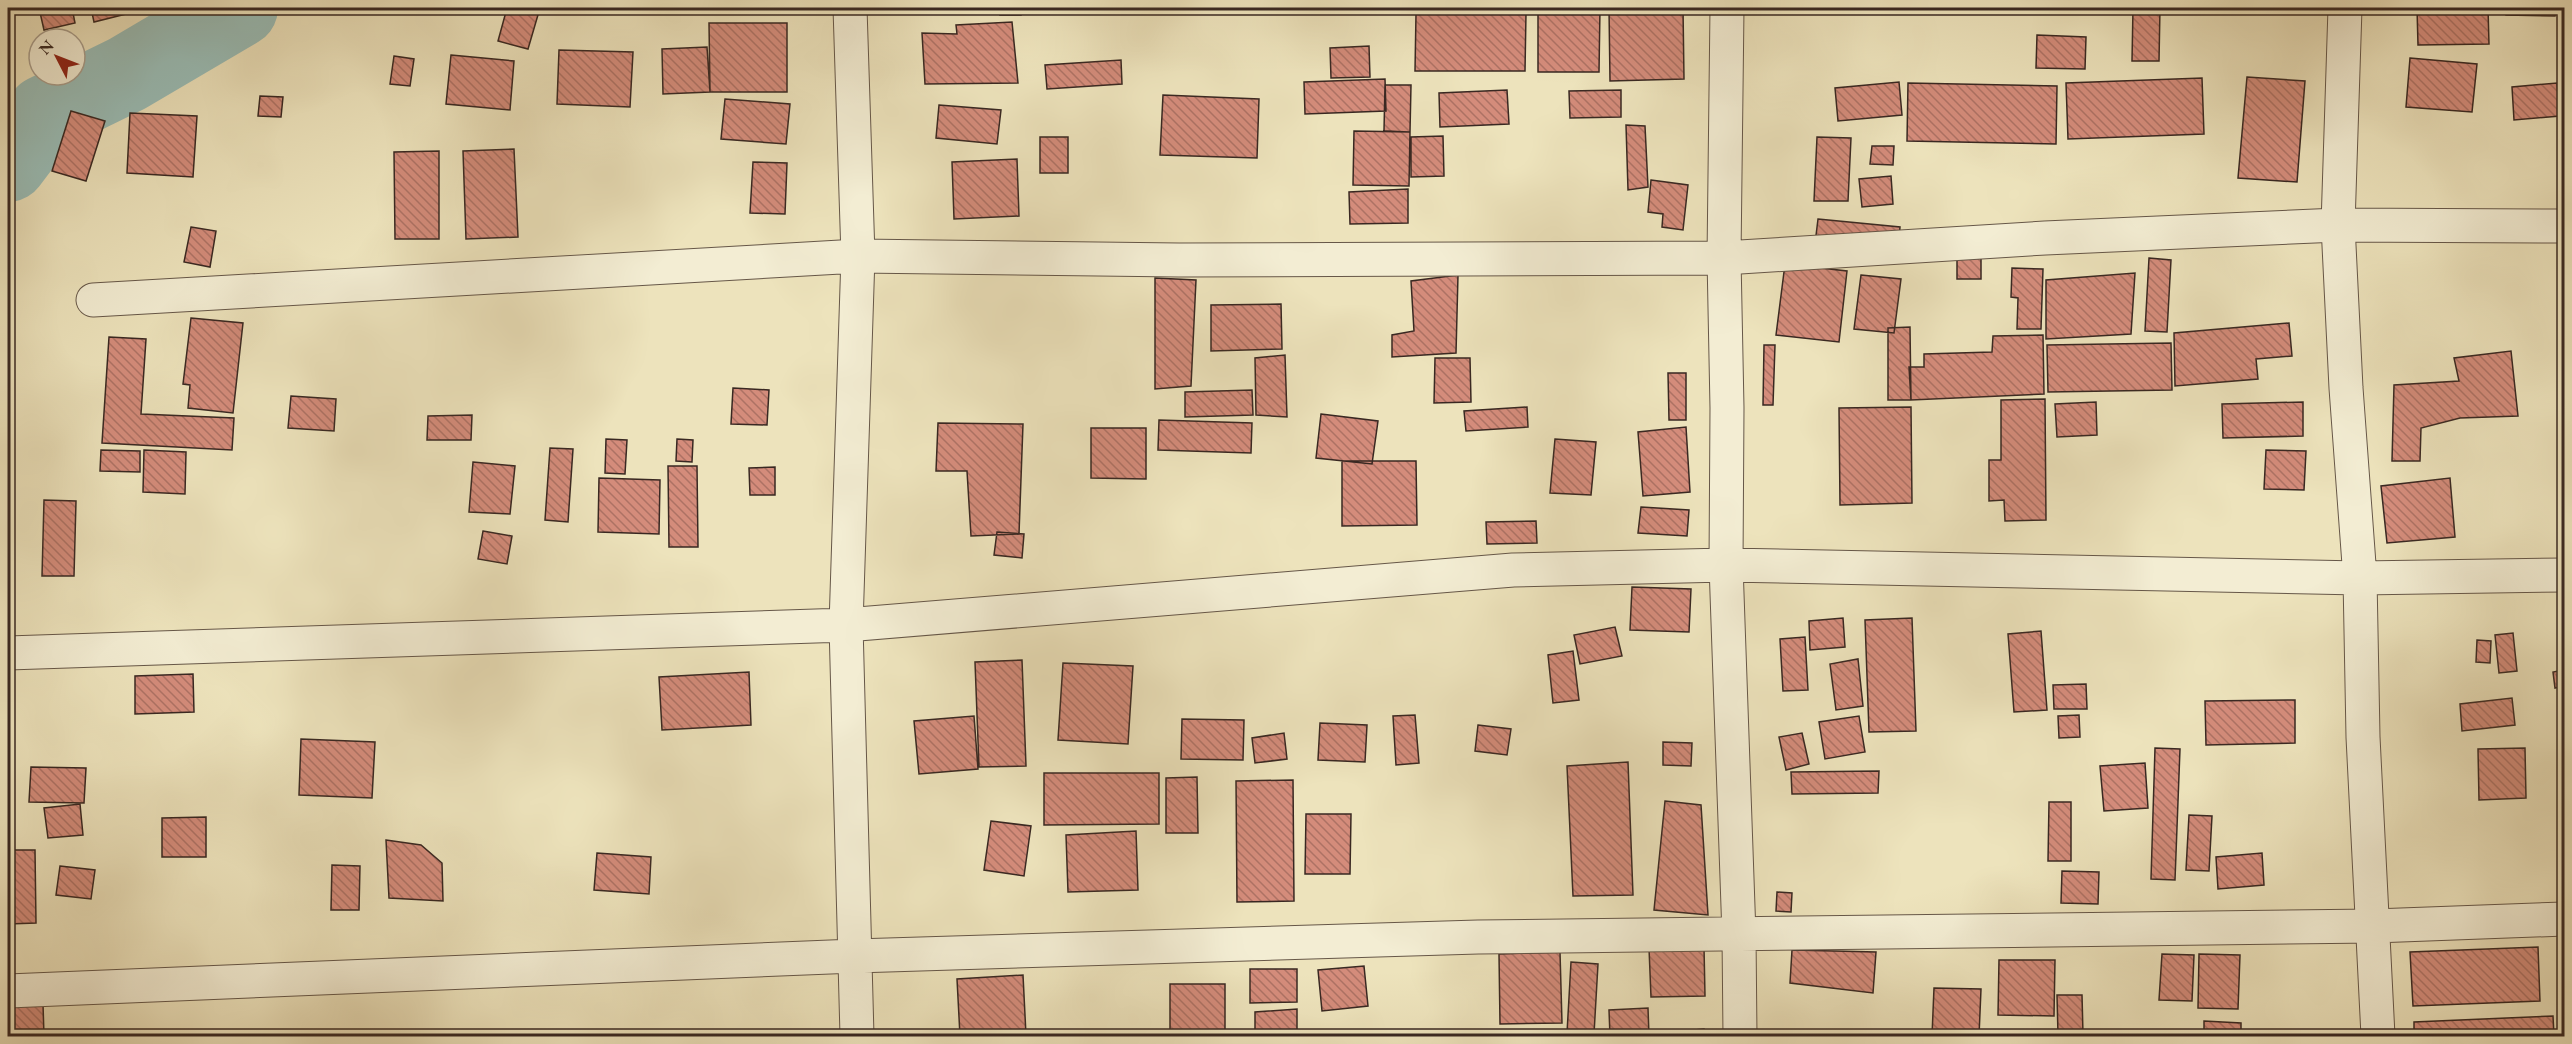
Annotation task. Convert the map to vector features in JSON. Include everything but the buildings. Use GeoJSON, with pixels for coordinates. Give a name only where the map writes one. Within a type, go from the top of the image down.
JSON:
{"type":"FeatureCollection","features":[{"type":"Feature","properties":{"kind":"street"},"geometry":{"type":"LineString","coordinates":[[850,8],[858,256],[846,625],[857,1036]]}},
{"type":"Feature","properties":{"kind":"street"},"geometry":{"type":"LineString","coordinates":[[1727,8],[1724,258],[1728,408],[1726,565],[1739,935],[1740,1036]]}},
{"type":"Feature","properties":{"kind":"street"},"geometry":{"type":"LineString","coordinates":[[2345,8],[2338,225],[2346,388],[2360,578],[2363,737],[2378,1036]]}},
{"type":"Feature","properties":{"kind":"street"},"geometry":{"type":"LineString","coordinates":[[93,300],[858,256],[1167,260],[1724,258],[2034,238],[2338,225],[2565,226]]}},
{"type":"Feature","properties":{"kind":"street"},"geometry":{"type":"LineString","coordinates":[[8,653],[846,625],[1513,570],[1726,565],[2360,578],[2565,575]]}},
{"type":"Feature","properties":{"kind":"street"},"geometry":{"type":"LineString","coordinates":[[8,990],[855,956],[1478,937],[2374,926],[2565,919]]}},
{"type":"Feature","properties":{"kind":"waterway"},"geometry":{"type":"LineString","coordinates":[[8,163],[45,114],[127,74],[239,8]]}}]}
